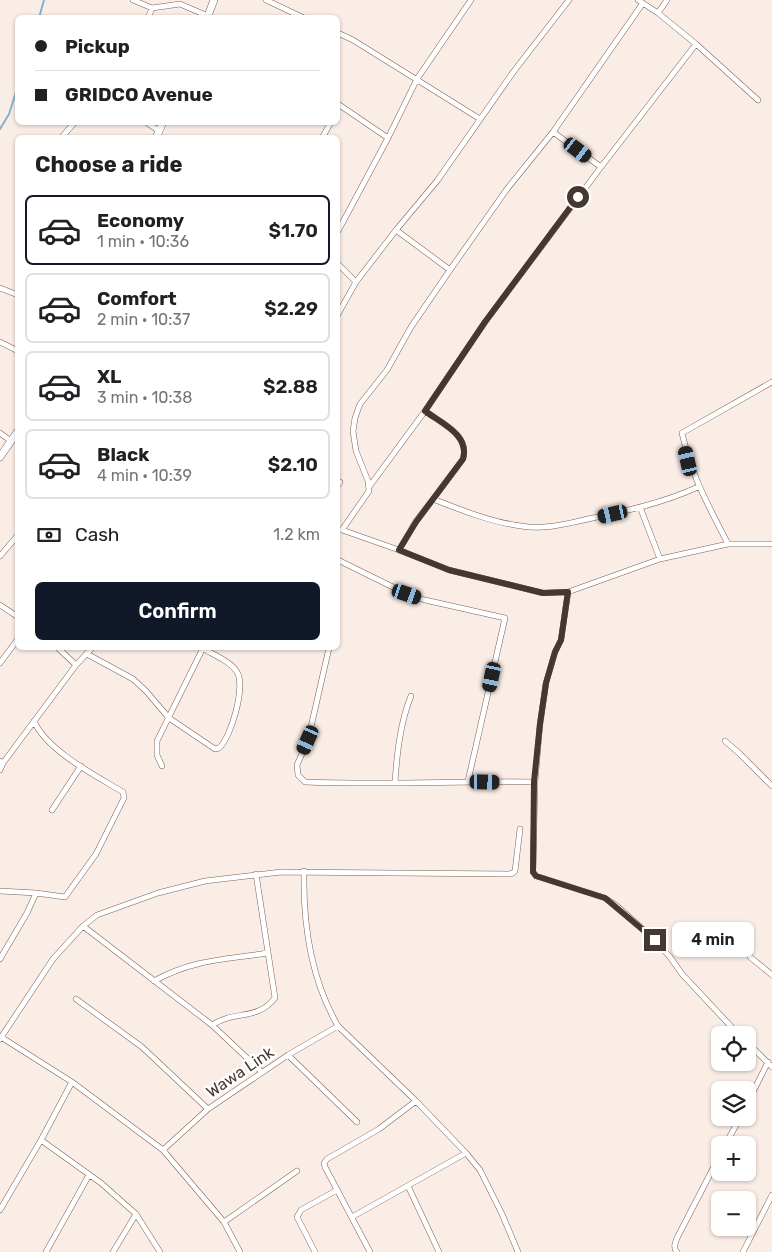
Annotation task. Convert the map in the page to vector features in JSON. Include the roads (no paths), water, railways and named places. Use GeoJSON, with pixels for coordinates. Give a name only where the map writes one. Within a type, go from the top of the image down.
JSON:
{"type":"FeatureCollection","features":[{"type":"Feature","properties":{"kind":"street"},"geometry":{"type":"LineString","coordinates":[[133,0],[150,7],[180,4],[204,15]]}},
{"type":"Feature","properties":{"kind":"street"},"geometry":{"type":"LineString","coordinates":[[144,0],[150,7]]}},
{"type":"Feature","properties":{"kind":"street"},"geometry":{"type":"LineString","coordinates":[[209,15],[214,0]]}},
{"type":"Feature","properties":{"kind":"street"},"geometry":{"type":"LineString","coordinates":[[266,0],[294,15]]}},
{"type":"Feature","properties":{"kind":"street"},"geometry":{"type":"LineString","coordinates":[[340,228],[417,79],[471,0]]}},
{"type":"Feature","properties":{"kind":"street"},"geometry":{"type":"LineString","coordinates":[[340,310],[356,282],[443,173],[514,71],[569,0]]}},
{"type":"Feature","properties":{"kind":"street"},"geometry":{"type":"LineString","coordinates":[[658,14],[667,0]]}},
{"type":"Feature","properties":{"kind":"street"},"geometry":{"type":"LineString","coordinates":[[369,487],[356,451],[355,418],[360,404],[387,370],[412,327],[507,188],[553,132],[641,1],[696,44],[758,100]]}},
{"type":"Feature","properties":{"kind":"street"},"geometry":{"type":"LineString","coordinates":[[149,15],[150,7]]}},
{"type":"Feature","properties":{"kind":"street"},"geometry":{"type":"LineString","coordinates":[[340,34],[353,40],[480,119]]}},
{"type":"Feature","properties":{"kind":"street"},"geometry":{"type":"LineString","coordinates":[[696,44],[485,322],[425,411],[369,487],[366,496],[340,530],[399,550],[449,570],[543,593],[568,592],[660,559],[728,544],[772,544]]}},
{"type":"Feature","properties":{"kind":"street"},"geometry":{"type":"LineString","coordinates":[[340,108],[388,138]]}},
{"type":"Feature","properties":{"kind":"street"},"geometry":{"type":"LineString","coordinates":[[64,135],[72,125]]}},
{"type":"Feature","properties":{"kind":"street"},"geometry":{"type":"LineString","coordinates":[[553,132],[601,167]]}},
{"type":"Feature","properties":{"kind":"street"},"geometry":{"type":"LineString","coordinates":[[396,230],[450,270]]}},
{"type":"Feature","properties":{"kind":"street"},"geometry":{"type":"LineString","coordinates":[[340,266],[356,282]]}},
{"type":"Feature","properties":{"kind":"street"},"geometry":{"type":"LineString","coordinates":[[0,288],[15,294]]}},
{"type":"Feature","properties":{"kind":"street"},"geometry":{"type":"LineString","coordinates":[[0,342],[15,349]]}},
{"type":"Feature","properties":{"kind":"street"},"geometry":{"type":"LineString","coordinates":[[728,544],[698,487],[688,461],[682,433],[772,382]]}},
{"type":"Feature","properties":{"kind":"street"},"geometry":{"type":"LineString","coordinates":[[399,550],[416,522],[463,459],[465,452],[464,444],[459,436],[425,411]]}},
{"type":"Feature","properties":{"kind":"street"},"geometry":{"type":"LineString","coordinates":[[0,434],[11,442]]}},
{"type":"Feature","properties":{"kind":"street"},"geometry":{"type":"LineString","coordinates":[[0,458],[15,436]]}},
{"type":"Feature","properties":{"kind":"street"},"geometry":{"type":"LineString","coordinates":[[433,499],[484,517],[521,526],[550,527],[640,508],[698,487]]}},
{"type":"Feature","properties":{"kind":"street"},"geometry":{"type":"LineString","coordinates":[[640,508],[660,559]]}},
{"type":"Feature","properties":{"kind":"street"},"geometry":{"type":"LineString","coordinates":[[0,556],[15,538]]}},
{"type":"Feature","properties":{"kind":"street"},"geometry":{"type":"LineString","coordinates":[[340,561],[407,594],[425,600],[505,618],[468,781]]}},
{"type":"Feature","properties":{"kind":"street"},"geometry":{"type":"LineString","coordinates":[[568,592],[561,640],[555,652],[546,683],[534,782],[533,872],[536,876],[605,898],[617,906],[655,940],[688,980],[731,1026]]}},
{"type":"Feature","properties":{"kind":"street"},"geometry":{"type":"LineString","coordinates":[[0,605],[15,615]]}},
{"type":"Feature","properties":{"kind":"street"},"geometry":{"type":"LineString","coordinates":[[0,663],[15,643]]}},
{"type":"Feature","properties":{"kind":"street"},"geometry":{"type":"LineString","coordinates":[[60,650],[76,665]]}},
{"type":"Feature","properties":{"kind":"street"},"geometry":{"type":"LineString","coordinates":[[0,770],[1,762],[34,722],[76,665],[90,650]]}},
{"type":"Feature","properties":{"kind":"street"},"geometry":{"type":"LineString","coordinates":[[162,766],[157,755],[157,741],[201,650]]}},
{"type":"Feature","properties":{"kind":"street"},"geometry":{"type":"LineString","coordinates":[[87,654],[133,679],[169,718],[215,749],[226,742],[236,712],[241,684],[240,678],[232,666],[205,650]]}},
{"type":"Feature","properties":{"kind":"street"},"geometry":{"type":"LineString","coordinates":[[329,650],[308,740],[297,765],[298,775],[305,782],[353,784],[468,781],[534,782]]}},
{"type":"Feature","properties":{"kind":"street"},"geometry":{"type":"LineString","coordinates":[[395,782],[399,745],[407,705],[411,696]]}},
{"type":"Feature","properties":{"kind":"street"},"geometry":{"type":"LineString","coordinates":[[0,891],[36,893],[56,897],[66,896],[96,854],[124,798],[123,792],[81,766],[46,740],[34,722]]}},
{"type":"Feature","properties":{"kind":"street"},"geometry":{"type":"LineString","coordinates":[[725,741],[772,786]]}},
{"type":"Feature","properties":{"kind":"street"},"geometry":{"type":"LineString","coordinates":[[52,810],[81,766]]}},
{"type":"Feature","properties":{"kind":"street"},"geometry":{"type":"LineString","coordinates":[[240,1252],[224,1222],[163,1150],[72,1082],[1,1038],[53,960],[83,926],[97,915],[158,893],[205,881],[256,874],[304,871],[509,874],[515,871],[520,829]]}},
{"type":"Feature","properties":{"kind":"street"},"geometry":{"type":"LineString","coordinates":[[304,871],[303,902],[311,952],[322,994],[338,1026],[416,1101],[480,1170],[518,1252]]}},
{"type":"Feature","properties":{"kind":"street"},"geometry":{"type":"LineString","coordinates":[[212,1025],[230,1017],[265,1009],[274,998],[256,874]]}},
{"type":"Feature","properties":{"kind":"street"},"geometry":{"type":"LineString","coordinates":[[0,959],[27,913],[36,893]]}},
{"type":"Feature","properties":{"kind":"street"},"geometry":{"type":"LineString","coordinates":[[83,926],[212,1025],[262,1072]]}},
{"type":"Feature","properties":{"kind":"street"},"geometry":{"type":"LineString","coordinates":[[154,981],[170,972],[207,961],[267,953]]}},
{"type":"Feature","properties":{"kind":"street"},"geometry":{"type":"LineString","coordinates":[[750,957],[772,975]]}},
{"type":"Feature","properties":{"kind":"street"},"geometry":{"type":"LineString","coordinates":[[76,1000],[142,1047],[208,1109]]}},
{"type":"Feature","properties":{"kind":"street","name":"Wawa Link"},"geometry":{"type":"LineString","coordinates":[[163,1150],[208,1109],[288,1055],[338,1026]]}},
{"type":"Feature","properties":{"kind":"street"},"geometry":{"type":"LineString","coordinates":[[756,1052],[770,1065],[756,1089]]}},
{"type":"Feature","properties":{"kind":"street"},"geometry":{"type":"LineString","coordinates":[[288,1055],[357,1122]]}},
{"type":"Feature","properties":{"kind":"street"},"geometry":{"type":"LineString","coordinates":[[0,1210],[72,1082]]}},
{"type":"Feature","properties":{"kind":"street"},"geometry":{"type":"LineString","coordinates":[[370,1252],[324,1163],[327,1159],[379,1129],[416,1101]]}},
{"type":"Feature","properties":{"kind":"street"},"geometry":{"type":"LineString","coordinates":[[41,1140],[89,1175],[136,1214],[160,1252]]}},
{"type":"Feature","properties":{"kind":"street"},"geometry":{"type":"LineString","coordinates":[[352,1217],[466,1154]]}},
{"type":"Feature","properties":{"kind":"street"},"geometry":{"type":"LineString","coordinates":[[224,1222],[297,1171]]}},
{"type":"Feature","properties":{"kind":"street"},"geometry":{"type":"LineString","coordinates":[[677,1252],[675,1244],[677,1238],[711,1172]]}},
{"type":"Feature","properties":{"kind":"street"},"geometry":{"type":"LineString","coordinates":[[46,1252],[89,1175]]}},
{"type":"Feature","properties":{"kind":"street"},"geometry":{"type":"LineString","coordinates":[[408,1186],[439,1252]]}},
{"type":"Feature","properties":{"kind":"street"},"geometry":{"type":"LineString","coordinates":[[315,1252],[297,1217],[298,1214],[301,1210],[337,1190]]}},
{"type":"Feature","properties":{"kind":"street"},"geometry":{"type":"LineString","coordinates":[[742,1252],[772,1195]]}},
{"type":"Feature","properties":{"kind":"street"},"geometry":{"type":"LineString","coordinates":[[113,1252],[136,1214]]}},
{"type":"Feature","properties":{"kind":"waterway"},"geometry":{"type":"LineString","coordinates":[[40,15],[44,0]]}},
{"type":"Feature","properties":{"kind":"waterway"},"geometry":{"type":"LineString","coordinates":[[0,129],[9,114],[15,95]]}}]}
